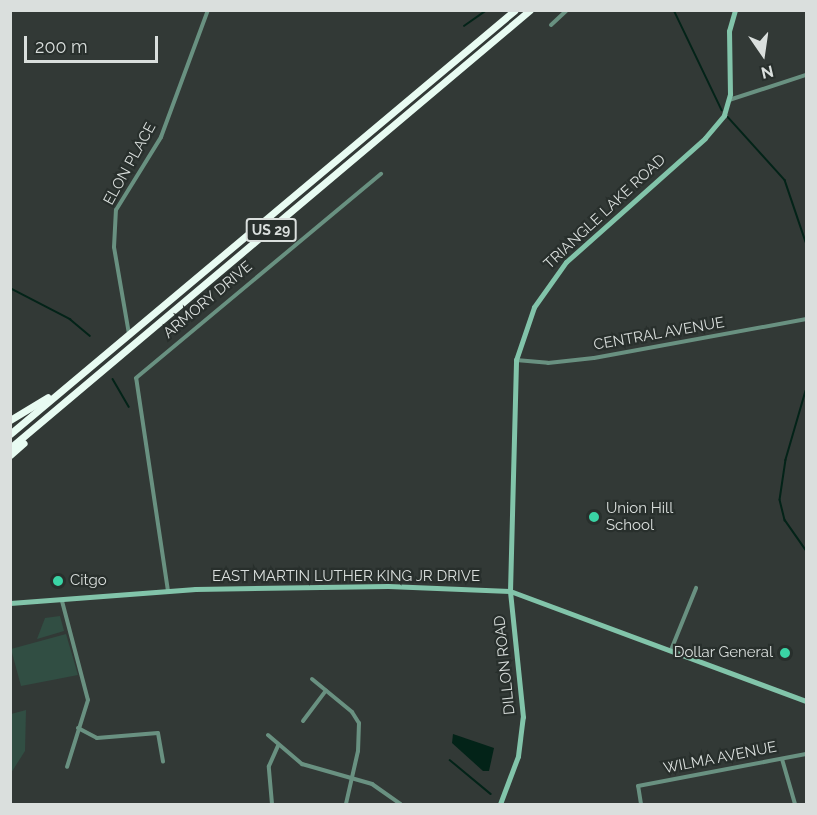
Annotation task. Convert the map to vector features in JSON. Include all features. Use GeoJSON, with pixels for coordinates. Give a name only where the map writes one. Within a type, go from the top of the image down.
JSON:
{"type":"FeatureCollection","features":[{"type":"Feature","properties":{"kind":"highway","name":"US 29"},"geometry":{"type":"LineString","coordinates":[[10,434],[515,10]]}},
{"type":"Feature","properties":{"kind":"highway","name":"US 29"},"geometry":{"type":"LineString","coordinates":[[10,448],[530,10]]}},
{"type":"Feature","properties":{"kind":"highway"},"geometry":{"type":"LineString","coordinates":[[10,420],[84,371]]}},
{"type":"Feature","properties":{"kind":"highway"},"geometry":{"type":"LineString","coordinates":[[10,456],[58,409]]}},
{"type":"Feature","properties":{"kind":"street","name":"ELON PLACE"},"geometry":{"type":"LineString","coordinates":[[129,334],[114,247],[116,210],[161,137],[208,10]]}},
{"type":"Feature","properties":{"kind":"street"},"geometry":{"type":"LineString","coordinates":[[551,25],[567,10]]}},
{"type":"Feature","properties":{"kind":"street","name":"TRIANGLE LAKE ROAD"},"geometry":{"type":"LineString","coordinates":[[510,591],[516,360],[526,327],[546,285],[592,237],[705,138],[723,117],[729,100],[728,44],[735,10]]}},
{"type":"Feature","properties":{"kind":"street"},"geometry":{"type":"LineString","coordinates":[[729,100],[807,75]]}},
{"type":"Feature","properties":{"kind":"street","name":"ARMORY DRIVE"},"geometry":{"type":"LineString","coordinates":[[168,591],[136,378],[381,174]]}},
{"type":"Feature","properties":{"kind":"street","name":"CENTRAL AVENUE"},"geometry":{"type":"LineString","coordinates":[[516,360],[531,363],[573,361],[807,319]]}},
{"type":"Feature","properties":{"kind":"street","name":"EAST MARTIN LUTHER KING JR DRIVE"},"geometry":{"type":"LineString","coordinates":[[10,603],[62,601],[168,591],[388,586],[510,591],[807,701]]}},
{"type":"Feature","properties":{"kind":"street"},"geometry":{"type":"LineString","coordinates":[[671,650],[696,588]]}},
{"type":"Feature","properties":{"kind":"street","name":"DILLON ROAD"},"geometry":{"type":"LineString","coordinates":[[500,804],[515,766],[523,717],[510,591]]}},
{"type":"Feature","properties":{"kind":"street"},"geometry":{"type":"LineString","coordinates":[[62,601],[88,700],[67,767]]}},
{"type":"Feature","properties":{"kind":"street"},"geometry":{"type":"LineString","coordinates":[[312,679],[352,712],[359,723],[360,741],[346,804]]}},
{"type":"Feature","properties":{"kind":"street"},"geometry":{"type":"LineString","coordinates":[[303,721],[326,691]]}},
{"type":"Feature","properties":{"kind":"street"},"geometry":{"type":"LineString","coordinates":[[78,728],[97,738],[158,733],[163,762]]}},
{"type":"Feature","properties":{"kind":"street"},"geometry":{"type":"LineString","coordinates":[[268,735],[278,746],[303,764],[378,787],[401,804]]}},
{"type":"Feature","properties":{"kind":"street"},"geometry":{"type":"LineString","coordinates":[[272,804],[269,766],[278,746]]}},
{"type":"Feature","properties":{"kind":"street","name":"WILMA AVENUE"},"geometry":{"type":"LineString","coordinates":[[641,804],[638,786],[807,754]]}},
{"type":"Feature","properties":{"kind":"street"},"geometry":{"type":"LineString","coordinates":[[782,759],[795,804]]}},
{"type":"Feature","properties":{"kind":"shaded area"},"geometry":{"type":"Polygon","coordinates":[[[60,616],[64,631],[37,639],[45,618],[60,616]]]}},
{"type":"Feature","properties":{"kind":"shaded area"},"geometry":{"type":"Polygon","coordinates":[[[66,634],[78,675],[21,686],[11,649],[66,634]]]}},
{"type":"Feature","properties":{"kind":"shaded area"},"geometry":{"type":"Polygon","coordinates":[[[26,710],[25,751],[11,773],[11,714],[26,710]]]}},
{"type":"Feature","properties":{"kind":"shaded area"},"geometry":{"type":"Polygon","coordinates":[[[453,734],[494,748],[489,771],[483,771],[452,743],[453,734]]]}},
{"type":"Feature","properties":{"kind":"waterway"},"geometry":{"type":"LineString","coordinates":[[464,26],[487,10]]}},
{"type":"Feature","properties":{"kind":"waterway"},"geometry":{"type":"LineString","coordinates":[[674,10],[722,110]]}},
{"type":"Feature","properties":{"kind":"waterway"},"geometry":{"type":"LineString","coordinates":[[728,117],[785,180],[806,242]]}},
{"type":"Feature","properties":{"kind":"waterway"},"geometry":{"type":"LineString","coordinates":[[10,288],[70,319],[90,336]]}},
{"type":"Feature","properties":{"kind":"waterway"},"geometry":{"type":"LineString","coordinates":[[113,379],[129,407]]}},
{"type":"Feature","properties":{"kind":"waterway"},"geometry":{"type":"LineString","coordinates":[[806,391],[786,460],[780,500],[785,520],[806,550]]}},
{"type":"Feature","properties":{"kind":"waterway"},"geometry":{"type":"LineString","coordinates":[[450,760],[491,794]]}},
{"type":"Feature","properties":{"kind":"place","name":"Union Hill School"},"geometry":{"type":"Point","coordinates":[594,517]}},
{"type":"Feature","properties":{"kind":"place","name":"Citgo"},"geometry":{"type":"Point","coordinates":[58,581]}},
{"type":"Feature","properties":{"kind":"place","name":"Dollar General"},"geometry":{"type":"Point","coordinates":[785,653]}}]}
